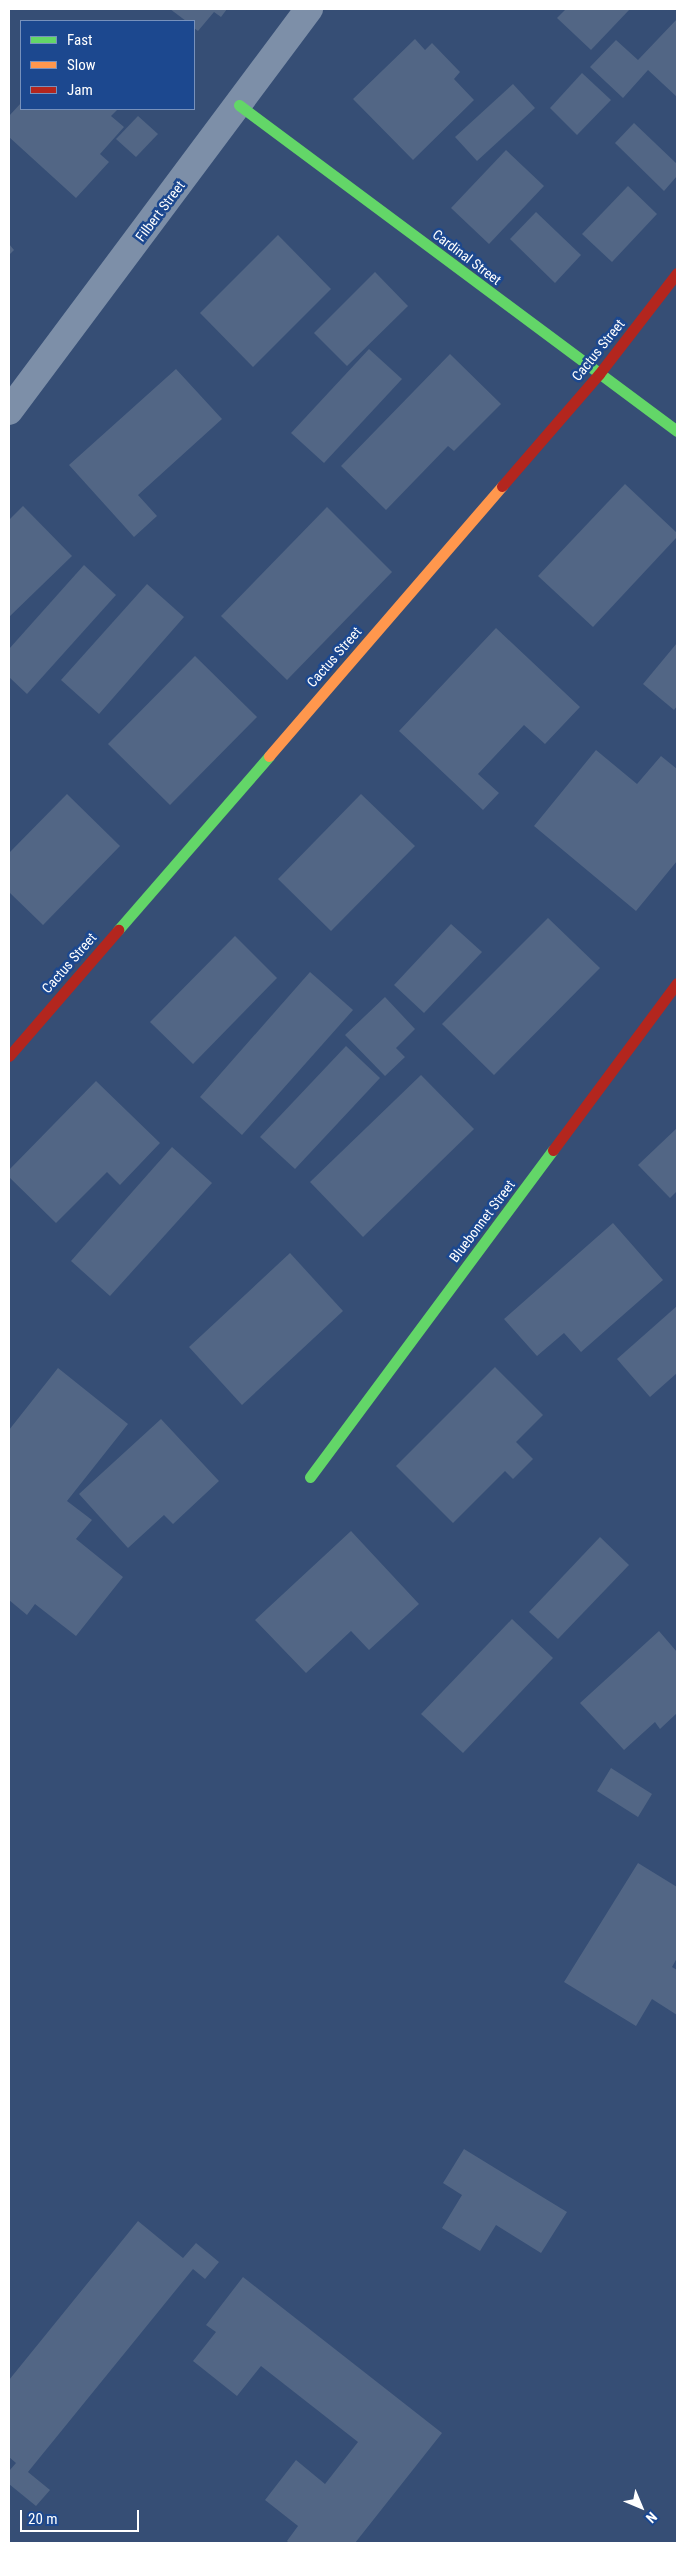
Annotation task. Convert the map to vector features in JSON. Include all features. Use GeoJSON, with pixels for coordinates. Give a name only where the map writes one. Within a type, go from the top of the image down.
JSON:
{"type":"FeatureCollection","features":[{"type":"Feature","properties":{"kind":"street","name":"Filbert Street"},"geometry":{"type":"LineString","coordinates":[[9,411],[309,9]]}},
{"type":"Feature","properties":{"kind":"street","name":"Cardinal Street"},"geometry":{"type":"LineString","coordinates":[[239,105],[677,431]]}},
{"type":"Feature","properties":{"kind":"street","name":"Cactus Street"},"geometry":{"type":"LineString","coordinates":[[9,1056],[599,374],[677,273]]}},
{"type":"Feature","properties":{"kind":"street","name":"Bluebonnet Street"},"geometry":{"type":"LineString","coordinates":[[310,1477],[677,984]]}},
{"type":"Feature","properties":{"kind":"building"},"geometry":{"type":"Polygon","coordinates":[[[170,9],[227,9],[221,17],[214,12],[198,31],[195,29],[195,20],[185,20],[170,9]]]}},
{"type":"Feature","properties":{"kind":"building"},"geometry":{"type":"Polygon","coordinates":[[[566,9],[630,9],[591,50],[557,18],[566,9]]]}},
{"type":"Feature","properties":{"kind":"building"},"geometry":{"type":"Polygon","coordinates":[[[677,19],[677,97],[648,70],[623,98],[590,67],[616,40],[638,60],[677,19]]]}},
{"type":"Feature","properties":{"kind":"building"},"geometry":{"type":"Polygon","coordinates":[[[415,39],[425,50],[432,43],[460,72],[454,79],[474,100],[413,160],[353,99],[415,39]]]}},
{"type":"Feature","properties":{"kind":"building"},"geometry":{"type":"Polygon","coordinates":[[[582,73],[611,100],[577,135],[550,108],[582,73]]]}},
{"type":"Feature","properties":{"kind":"building"},"geometry":{"type":"Polygon","coordinates":[[[513,84],[535,108],[477,161],[455,137],[513,84]]]}},
{"type":"Feature","properties":{"kind":"building"},"geometry":{"type":"Polygon","coordinates":[[[20,104],[20,110],[117,110],[111,116],[124,127],[100,154],[109,162],[76,198],[9,137],[9,116],[20,104]]]}},
{"type":"Feature","properties":{"kind":"building"},"geometry":{"type":"Polygon","coordinates":[[[138,116],[158,134],[136,157],[116,139],[138,116]]]}},
{"type":"Feature","properties":{"kind":"building"},"geometry":{"type":"Polygon","coordinates":[[[634,123],[677,164],[677,176],[664,191],[615,143],[634,123]]]}},
{"type":"Feature","properties":{"kind":"building"},"geometry":{"type":"Polygon","coordinates":[[[506,150],[544,186],[489,244],[451,208],[506,150]]]}},
{"type":"Feature","properties":{"kind":"building"},"geometry":{"type":"Polygon","coordinates":[[[628,186],[657,214],[612,262],[582,234],[628,186]]]}},
{"type":"Feature","properties":{"kind":"building"},"geometry":{"type":"Polygon","coordinates":[[[536,212],[581,255],[555,283],[510,239],[536,212]]]}},
{"type":"Feature","properties":{"kind":"building"},"geometry":{"type":"Polygon","coordinates":[[[278,235],[331,289],[253,367],[200,313],[278,235]]]}},
{"type":"Feature","properties":{"kind":"building"},"geometry":{"type":"Polygon","coordinates":[[[9,244],[14,250],[9,255],[9,244]]]}},
{"type":"Feature","properties":{"kind":"building"},"geometry":{"type":"Polygon","coordinates":[[[375,272],[408,306],[347,366],[314,333],[375,272]]]}},
{"type":"Feature","properties":{"kind":"building"},"geometry":{"type":"Polygon","coordinates":[[[369,349],[402,379],[324,463],[291,433],[369,349]]]}},
{"type":"Feature","properties":{"kind":"building"},"geometry":{"type":"Polygon","coordinates":[[[450,354],[501,404],[454,451],[448,446],[386,510],[341,466],[450,354]]]}},
{"type":"Feature","properties":{"kind":"building"},"geometry":{"type":"Polygon","coordinates":[[[176,369],[222,419],[138,495],[157,516],[134,537],[69,465],[176,369]]]}},
{"type":"Feature","properties":{"kind":"building"},"geometry":{"type":"Polygon","coordinates":[[[625,484],[677,533],[677,537],[593,627],[538,576],[625,484]]]}},
{"type":"Feature","properties":{"kind":"building"},"geometry":{"type":"Polygon","coordinates":[[[23,506],[72,556],[9,617],[9,520],[23,506]]]}},
{"type":"Feature","properties":{"kind":"building"},"geometry":{"type":"Polygon","coordinates":[[[327,507],[392,572],[287,680],[221,616],[327,507]]]}},
{"type":"Feature","properties":{"kind":"building"},"geometry":{"type":"Polygon","coordinates":[[[84,565],[116,595],[27,694],[9,677],[9,649],[84,565]]]}},
{"type":"Feature","properties":{"kind":"building"},"geometry":{"type":"Polygon","coordinates":[[[147,584],[184,617],[99,714],[61,680],[147,584]]]}},
{"type":"Feature","properties":{"kind":"building"},"geometry":{"type":"Polygon","coordinates":[[[496,628],[580,707],[545,744],[524,725],[478,774],[499,793],[483,810],[399,731],[496,628]]]}},
{"type":"Feature","properties":{"kind":"building"},"geometry":{"type":"Polygon","coordinates":[[[677,643],[677,706],[674,710],[643,684],[677,643]]]}},
{"type":"Feature","properties":{"kind":"building"},"geometry":{"type":"Polygon","coordinates":[[[195,656],[257,717],[170,805],[108,744],[195,656]]]}},
{"type":"Feature","properties":{"kind":"building"},"geometry":{"type":"Polygon","coordinates":[[[596,750],[637,784],[661,756],[677,769],[677,861],[636,911],[534,826],[596,750]]]}},
{"type":"Feature","properties":{"kind":"building"},"geometry":{"type":"Polygon","coordinates":[[[67,794],[120,846],[43,925],[9,892],[9,853],[67,794]]]}},
{"type":"Feature","properties":{"kind":"building"},"geometry":{"type":"Polygon","coordinates":[[[361,794],[415,846],[331,931],[278,879],[361,794]]]}},
{"type":"Feature","properties":{"kind":"building"},"geometry":{"type":"Polygon","coordinates":[[[548,918],[600,968],[494,1075],[442,1024],[548,918]]]}},
{"type":"Feature","properties":{"kind":"building"},"geometry":{"type":"Polygon","coordinates":[[[451,924],[482,952],[424,1013],[394,985],[451,924]]]}},
{"type":"Feature","properties":{"kind":"building"},"geometry":{"type":"Polygon","coordinates":[[[235,936],[277,978],[193,1064],[150,1022],[235,936]]]}},
{"type":"Feature","properties":{"kind":"building"},"geometry":{"type":"Polygon","coordinates":[[[310,972],[353,1010],[242,1135],[200,1097],[310,972]]]}},
{"type":"Feature","properties":{"kind":"building"},"geometry":{"type":"Polygon","coordinates":[[[385,997],[415,1029],[396,1048],[405,1057],[385,1076],[345,1035],[385,997]]]}},
{"type":"Feature","properties":{"kind":"building"},"geometry":{"type":"Polygon","coordinates":[[[346,1046],[380,1078],[295,1169],[260,1137],[346,1046]]]}},
{"type":"Feature","properties":{"kind":"building"},"geometry":{"type":"Polygon","coordinates":[[[421,1075],[474,1129],[363,1237],[310,1182],[421,1075]]]}},
{"type":"Feature","properties":{"kind":"building"},"geometry":{"type":"Polygon","coordinates":[[[96,1081],[160,1143],[120,1185],[107,1172],[56,1223],[9,1177],[9,1170],[96,1081]]]}},
{"type":"Feature","properties":{"kind":"building"},"geometry":{"type":"Polygon","coordinates":[[[677,1128],[677,1191],[670,1198],[638,1165],[677,1128]]]}},
{"type":"Feature","properties":{"kind":"building"},"geometry":{"type":"Polygon","coordinates":[[[172,1147],[212,1183],[110,1296],[71,1261],[172,1147]]]}},
{"type":"Feature","properties":{"kind":"building"},"geometry":{"type":"Polygon","coordinates":[[[613,1223],[663,1280],[581,1352],[564,1333],[537,1356],[504,1319],[613,1223]]]}},
{"type":"Feature","properties":{"kind":"building"},"geometry":{"type":"Polygon","coordinates":[[[290,1253],[343,1311],[242,1405],[189,1347],[290,1253]]]}},
{"type":"Feature","properties":{"kind":"building"},"geometry":{"type":"Polygon","coordinates":[[[677,1306],[677,1373],[650,1397],[617,1359],[677,1306]]]}},
{"type":"Feature","properties":{"kind":"building"},"geometry":{"type":"Polygon","coordinates":[[[495,1367],[543,1415],[516,1442],[533,1459],[513,1479],[505,1471],[453,1523],[396,1466],[495,1367]]]}},
{"type":"Feature","properties":{"kind":"building"},"geometry":{"type":"Polygon","coordinates":[[[58,1368],[128,1424],[67,1501],[92,1520],[76,1539],[123,1577],[76,1636],[35,1604],[27,1615],[9,1600],[9,1430],[58,1368]]]}},
{"type":"Feature","properties":{"kind":"building"},"geometry":{"type":"Polygon","coordinates":[[[161,1419],[219,1481],[173,1524],[164,1515],[128,1548],[79,1494],[161,1419]]]}},
{"type":"Feature","properties":{"kind":"building"},"geometry":{"type":"Polygon","coordinates":[[[351,1531],[419,1604],[369,1650],[351,1631],[306,1673],[255,1620],[351,1531]]]}},
{"type":"Feature","properties":{"kind":"building"},"geometry":{"type":"Polygon","coordinates":[[[600,1537],[629,1565],[558,1639],[529,1612],[600,1537]]]}},
{"type":"Feature","properties":{"kind":"building"},"geometry":{"type":"Polygon","coordinates":[[[512,1619],[553,1658],[463,1753],[421,1714],[512,1619]]]}},
{"type":"Feature","properties":{"kind":"building"},"geometry":{"type":"Polygon","coordinates":[[[659,1631],[677,1652],[677,1713],[660,1729],[655,1722],[624,1750],[580,1703],[659,1631]]]}},
{"type":"Feature","properties":{"kind":"building"},"geometry":{"type":"Polygon","coordinates":[[[611,1768],[652,1794],[638,1817],[597,1791],[611,1768]]]}},
{"type":"Feature","properties":{"kind":"building"},"geometry":{"type":"Polygon","coordinates":[[[638,1863],[677,1887],[677,1958],[672,1967],[677,1970],[677,2015],[652,1999],[636,2026],[564,1982],[638,1863]]]}},
{"type":"Feature","properties":{"kind":"building"},"geometry":{"type":"Polygon","coordinates":[[[464,2149],[567,2212],[541,2253],[496,2225],[480,2251],[442,2228],[462,2195],[443,2183],[464,2149]]]}},
{"type":"Feature","properties":{"kind":"building"},"geometry":{"type":"Polygon","coordinates":[[[138,2221],[183,2258],[196,2243],[219,2262],[205,2279],[193,2269],[28,2472],[50,2490],[36,2506],[9,2484],[9,2471],[16,2463],[9,2457],[9,2380],[138,2221]]]}},
{"type":"Feature","properties":{"kind":"building"},"geometry":{"type":"Polygon","coordinates":[[[243,2277],[442,2433],[355,2543],[289,2543],[287,2541],[298,2526],[265,2500],[296,2460],[325,2484],[358,2442],[261,2366],[237,2396],[193,2361],[216,2332],[206,2325],[243,2277]]]}},
{"type":"Feature","properties":{"kind":"traffic: fast"},"geometry":{"type":"LineString","coordinates":[[239,105],[677,431]]}},
{"type":"Feature","properties":{"kind":"traffic: fast"},"geometry":{"type":"LineString","coordinates":[[118,930],[269,756]]}},
{"type":"Feature","properties":{"kind":"traffic: fast"},"geometry":{"type":"LineString","coordinates":[[310,1477],[553,1150]]}},
{"type":"Feature","properties":{"kind":"traffic: slow"},"geometry":{"type":"LineString","coordinates":[[269,756],[502,486]]}},
{"type":"Feature","properties":{"kind":"traffic: jam"},"geometry":{"type":"LineString","coordinates":[[502,486],[599,374],[677,273]]}},
{"type":"Feature","properties":{"kind":"traffic: jam"},"geometry":{"type":"LineString","coordinates":[[9,1056],[118,930]]}},
{"type":"Feature","properties":{"kind":"traffic: jam"},"geometry":{"type":"LineString","coordinates":[[553,1150],[677,983]]}}]}
